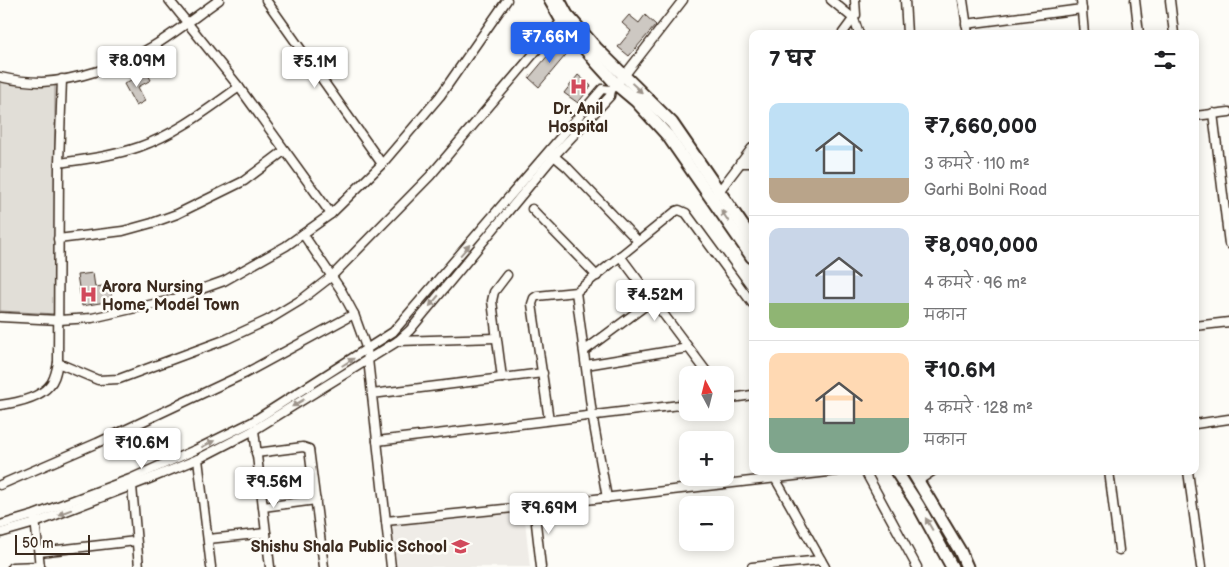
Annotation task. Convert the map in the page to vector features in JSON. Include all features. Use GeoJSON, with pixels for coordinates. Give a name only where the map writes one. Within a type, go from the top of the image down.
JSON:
{"type":"FeatureCollection","features":[{"type":"Feature","properties":{"kind":"main road"},"geometry":{"type":"LineString","coordinates":[[550,0],[565,18],[596,48],[617,83],[662,111],[672,123],[749,252]]}},
{"type":"Feature","properties":{"kind":"main road"},"geometry":{"type":"LineString","coordinates":[[559,0],[565,18]]}},
{"type":"Feature","properties":{"kind":"main road"},"geometry":{"type":"LineString","coordinates":[[716,194],[749,236]]}},
{"type":"Feature","properties":{"kind":"main road"},"geometry":{"type":"LineString","coordinates":[[899,475],[918,505],[952,567]]}},
{"type":"Feature","properties":{"kind":"main road"},"geometry":{"type":"LineString","coordinates":[[915,476],[960,551],[967,567]]}},
{"type":"Feature","properties":{"kind":"street"},"geometry":{"type":"LineString","coordinates":[[169,0],[239,87],[331,214]]}},
{"type":"Feature","properties":{"kind":"street"},"geometry":{"type":"LineString","coordinates":[[0,77],[40,82],[62,79],[102,69],[138,55],[150,48],[218,0]]}},
{"type":"Feature","properties":{"kind":"street"},"geometry":{"type":"LineString","coordinates":[[266,0],[382,164]]}},
{"type":"Feature","properties":{"kind":"street"},"geometry":{"type":"LineString","coordinates":[[0,317],[59,320],[92,318],[170,300],[224,281],[303,234],[331,214],[382,164],[440,96],[507,0]]}},
{"type":"Feature","properties":{"kind":"street"},"geometry":{"type":"LineString","coordinates":[[0,525],[34,519],[132,486],[198,459],[254,430],[398,341],[410,330],[554,156],[610,96],[617,83],[683,0]]}},
{"type":"Feature","properties":{"kind":"street"},"geometry":{"type":"LineString","coordinates":[[831,0],[854,19]]}},
{"type":"Feature","properties":{"kind":"street"},"geometry":{"type":"LineString","coordinates":[[855,0],[854,19],[858,30]]}},
{"type":"Feature","properties":{"kind":"street"},"geometry":{"type":"LineString","coordinates":[[905,0],[907,30]]}},
{"type":"Feature","properties":{"kind":"street"},"geometry":{"type":"LineString","coordinates":[[963,0],[967,30]]}},
{"type":"Feature","properties":{"kind":"street"},"geometry":{"type":"LineString","coordinates":[[1081,0],[1084,30]]}},
{"type":"Feature","properties":{"kind":"street"},"geometry":{"type":"LineString","coordinates":[[1135,0],[1139,30]]}},
{"type":"Feature","properties":{"kind":"street"},"geometry":{"type":"LineString","coordinates":[[1170,0],[1174,30]]}},
{"type":"Feature","properties":{"kind":"street"},"geometry":{"type":"LineString","coordinates":[[966,24],[1082,9]]}},
{"type":"Feature","properties":{"kind":"street"},"geometry":{"type":"LineString","coordinates":[[58,363],[98,380],[119,379],[227,339],[268,320],[318,287],[332,276],[430,176],[565,18]]}},
{"type":"Feature","properties":{"kind":"street"},"geometry":{"type":"LineString","coordinates":[[845,30],[854,19]]}},
{"type":"Feature","properties":{"kind":"street"},"geometry":{"type":"LineString","coordinates":[[0,405],[25,399],[49,387],[58,363],[59,163],[62,79]]}},
{"type":"Feature","properties":{"kind":"street"},"geometry":{"type":"LineString","coordinates":[[0,533],[130,479],[252,422],[393,332],[602,89],[617,83]]}},
{"type":"Feature","properties":{"kind":"street"},"geometry":{"type":"LineString","coordinates":[[59,163],[107,156],[138,148],[158,140],[190,121],[239,87]]}},
{"type":"Feature","properties":{"kind":"street"},"geometry":{"type":"LineString","coordinates":[[1199,116],[1229,112]]}},
{"type":"Feature","properties":{"kind":"street"},"geometry":{"type":"LineString","coordinates":[[1213,114],[1229,244]]}},
{"type":"Feature","properties":{"kind":"street"},"geometry":{"type":"LineString","coordinates":[[58,239],[123,231],[177,214],[244,181],[284,151]]}},
{"type":"Feature","properties":{"kind":"street"},"geometry":{"type":"LineString","coordinates":[[716,194],[749,152]]}},
{"type":"Feature","properties":{"kind":"street"},"geometry":{"type":"LineString","coordinates":[[554,156],[567,166],[638,242]]}},
{"type":"Feature","properties":{"kind":"street"},"geometry":{"type":"LineString","coordinates":[[740,163],[749,163]]}},
{"type":"Feature","properties":{"kind":"street"},"geometry":{"type":"LineString","coordinates":[[532,209],[597,276]]}},
{"type":"Feature","properties":{"kind":"street"},"geometry":{"type":"LineString","coordinates":[[549,420],[533,301],[537,296],[576,292],[676,211],[683,211],[749,299]]}},
{"type":"Feature","properties":{"kind":"street"},"geometry":{"type":"LineString","coordinates":[[303,234],[332,276],[354,314],[367,350],[391,567]]}},
{"type":"Feature","properties":{"kind":"street"},"geometry":{"type":"LineString","coordinates":[[620,256],[702,366]]}},
{"type":"Feature","properties":{"kind":"street"},"geometry":{"type":"LineString","coordinates":[[502,378],[492,296],[507,275]]}},
{"type":"Feature","properties":{"kind":"street"},"geometry":{"type":"LineString","coordinates":[[576,292],[592,414],[607,498]]}},
{"type":"Feature","properties":{"kind":"street"},"geometry":{"type":"LineString","coordinates":[[584,351],[652,300]]}},
{"type":"Feature","properties":{"kind":"street"},"geometry":{"type":"LineString","coordinates":[[0,485],[97,443],[244,374],[354,314]]}},
{"type":"Feature","properties":{"kind":"street"},"geometry":{"type":"LineString","coordinates":[[1199,326],[1229,322]]}},
{"type":"Feature","properties":{"kind":"street"},"geometry":{"type":"LineString","coordinates":[[398,341],[452,341],[496,338]]}},
{"type":"Feature","properties":{"kind":"street"},"geometry":{"type":"LineString","coordinates":[[586,365],[688,348]]}},
{"type":"Feature","properties":{"kind":"street"},"geometry":{"type":"LineString","coordinates":[[372,394],[543,373]]}},
{"type":"Feature","properties":{"kind":"street"},"geometry":{"type":"LineString","coordinates":[[734,397],[749,395]]}},
{"type":"Feature","properties":{"kind":"street"},"geometry":{"type":"LineString","coordinates":[[377,441],[679,405]]}},
{"type":"Feature","properties":{"kind":"street"},"geometry":{"type":"LineString","coordinates":[[1199,423],[1229,419]]}},
{"type":"Feature","properties":{"kind":"street"},"geometry":{"type":"LineString","coordinates":[[254,430],[270,567]]}},
{"type":"Feature","properties":{"kind":"street"},"geometry":{"type":"LineString","coordinates":[[256,453],[303,447],[309,449],[324,567]]}},
{"type":"Feature","properties":{"kind":"street"},"geometry":{"type":"LineString","coordinates":[[198,459],[211,567]]}},
{"type":"Feature","properties":{"kind":"street"},"geometry":{"type":"LineString","coordinates":[[386,521],[802,475]]}},
{"type":"Feature","properties":{"kind":"street"},"geometry":{"type":"LineString","coordinates":[[867,475],[917,567]]}},
{"type":"Feature","properties":{"kind":"street"},"geometry":{"type":"LineString","coordinates":[[1110,475],[1119,550]]}},
{"type":"Feature","properties":{"kind":"street"},"geometry":{"type":"LineString","coordinates":[[1188,475],[1200,567]]}},
{"type":"Feature","properties":{"kind":"street"},"geometry":{"type":"LineString","coordinates":[[752,567],[823,563],[775,478]]}},
{"type":"Feature","properties":{"kind":"street"},"geometry":{"type":"LineString","coordinates":[[132,486],[139,567]]}},
{"type":"Feature","properties":{"kind":"street"},"geometry":{"type":"LineString","coordinates":[[263,507],[316,500]]}},
{"type":"Feature","properties":{"kind":"street"},"geometry":{"type":"LineString","coordinates":[[534,506],[540,567]]}},
{"type":"Feature","properties":{"kind":"street"},"geometry":{"type":"LineString","coordinates":[[12,567],[40,566],[34,519]]}},
{"type":"Feature","properties":{"kind":"street"},"geometry":{"type":"LineString","coordinates":[[208,539],[266,533]]}},
{"type":"Feature","properties":{"kind":"street"},"geometry":{"type":"LineString","coordinates":[[39,552],[136,540]]}},
{"type":"Feature","properties":{"kind":"shaded area"},"geometry":{"type":"Polygon","coordinates":[[[0,76],[55,80],[57,314],[0,311],[0,76]]]}},
{"type":"Feature","properties":{"kind":"shaded area","name":"Shishu Shala Public School"},"geometry":{"type":"Polygon","coordinates":[[[524,511],[530,567],[397,567],[392,525],[524,511]]]}},
{"type":"Feature","properties":{"kind":"building"},"geometry":{"type":"Polygon","coordinates":[[[629,15],[639,23],[645,15],[656,25],[629,56],[618,47],[631,31],[622,23],[629,15]]]}},
{"type":"Feature","properties":{"kind":"building"},"geometry":{"type":"Polygon","coordinates":[[[560,41],[570,50],[539,87],[529,78],[560,41]]]}},
{"type":"Feature","properties":{"kind":"building"},"geometry":{"type":"Polygon","coordinates":[[[146,71],[151,80],[138,87],[145,101],[136,106],[124,84],[146,71]]]}},
{"type":"Feature","properties":{"kind":"building"},"geometry":{"type":"Polygon","coordinates":[[[578,75],[591,86],[578,103],[564,93],[578,75]]]}},
{"type":"Feature","properties":{"kind":"building"},"geometry":{"type":"Polygon","coordinates":[[[93,273],[95,287],[110,285],[112,301],[82,306],[77,275],[93,273]]]}},
{"type":"Feature","properties":{"kind":"place","name":"Dr. Anil Hospital"},"geometry":{"type":"Point","coordinates":[578,86]}},
{"type":"Feature","properties":{"kind":"place","name":"Arora Nursing Home, Model Town"},"geometry":{"type":"Point","coordinates":[88,295]}},
{"type":"Feature","properties":{"kind":"place","name":"Shishu Shala Public School"},"geometry":{"type":"Point","coordinates":[461,546]}}]}
